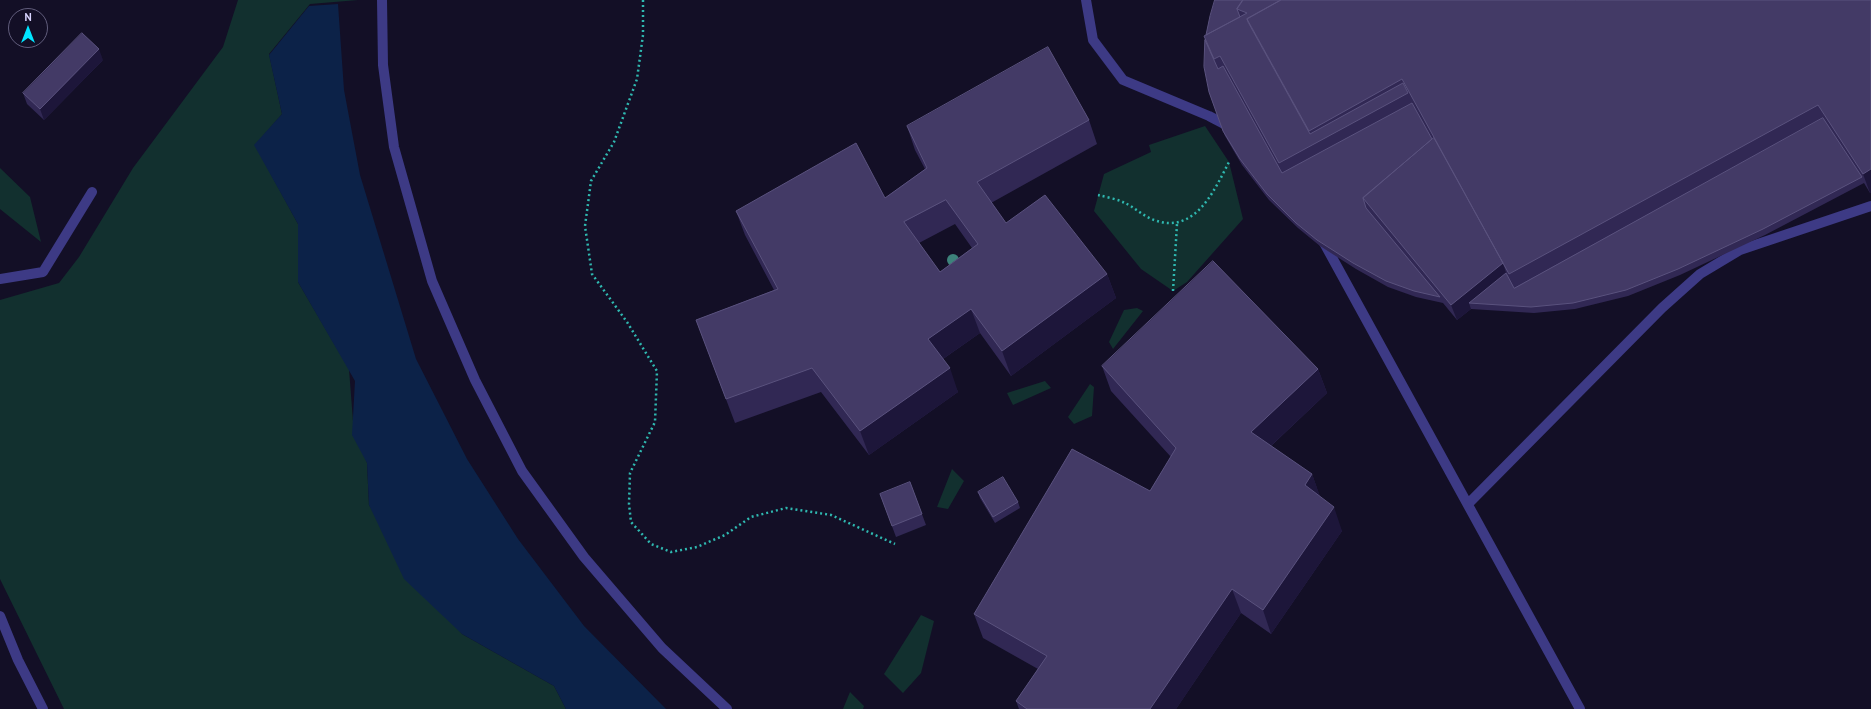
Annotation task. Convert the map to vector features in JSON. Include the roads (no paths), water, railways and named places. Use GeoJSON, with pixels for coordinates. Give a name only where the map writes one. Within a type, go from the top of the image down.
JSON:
{"type":"FeatureCollection","features":[{"type":"Feature","properties":{"kind":"lane"},"geometry":{"type":"LineString","coordinates":[[382,0],[383,65],[394,147],[432,281],[475,380],[522,471],[584,557],[662,648],[727,709]]}},
{"type":"Feature","properties":{"kind":"lane"},"geometry":{"type":"LineString","coordinates":[[1086,0],[1092,40],[1123,80],[1209,116],[1236,130]]}},
{"type":"Feature","properties":{"kind":"lane"},"geometry":{"type":"LineString","coordinates":[[0,279],[43,272],[92,192]]}},
{"type":"Feature","properties":{"kind":"lane"},"geometry":{"type":"LineString","coordinates":[[1468,504],[1662,308],[1700,274],[1740,250],[1871,206]]}},
{"type":"Feature","properties":{"kind":"lane"},"geometry":{"type":"LineString","coordinates":[[1318,232],[1580,709]]}},
{"type":"Feature","properties":{"kind":"lane"},"geometry":{"type":"LineString","coordinates":[[0,616],[18,660],[43,709]]}},
{"type":"Feature","properties":{"kind":"water"},"geometry":{"type":"Polygon","coordinates":[[[338,4],[344,90],[360,175],[416,359],[467,459],[518,539],[584,626],[666,709],[566,709],[554,686],[462,634],[404,579],[369,505],[367,463],[352,435],[355,381],[298,282],[298,224],[254,145],[282,114],[269,55],[309,6],[338,4]]]}}]}
